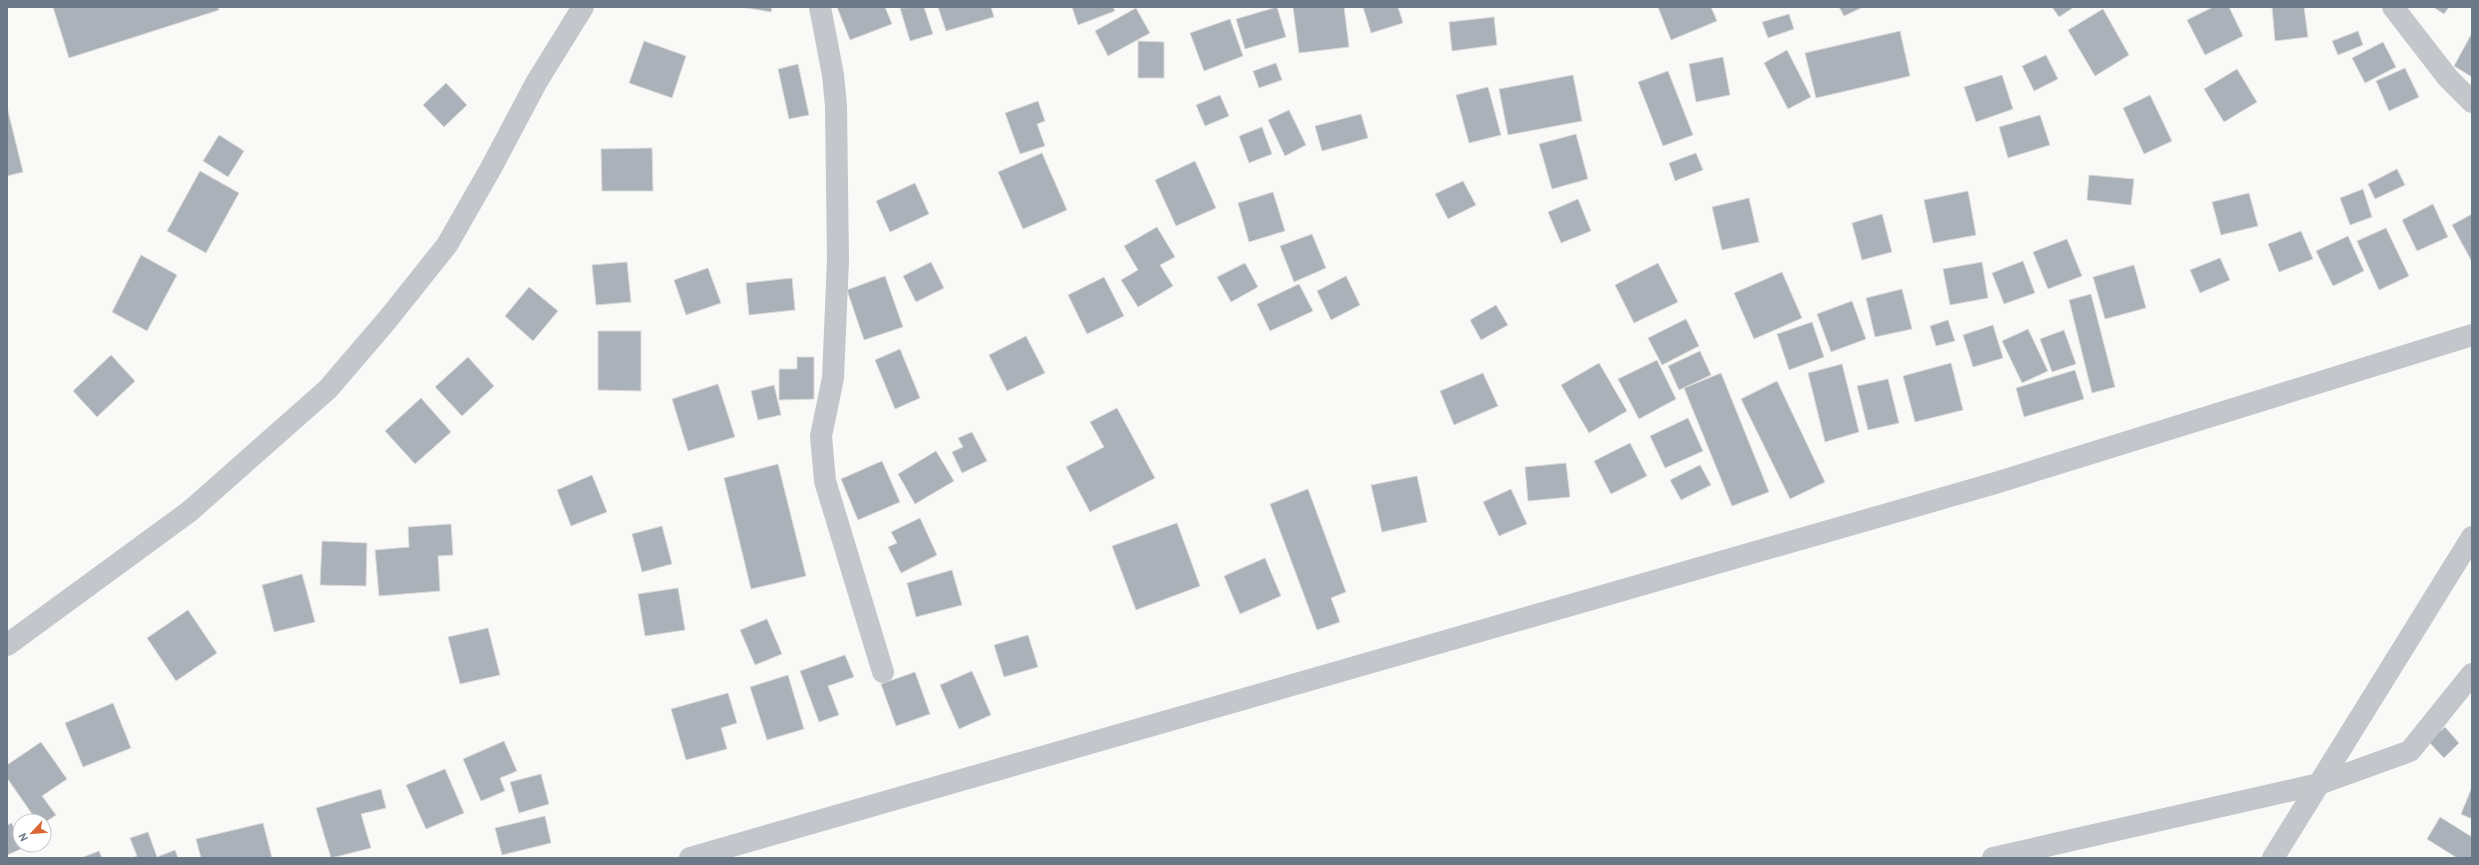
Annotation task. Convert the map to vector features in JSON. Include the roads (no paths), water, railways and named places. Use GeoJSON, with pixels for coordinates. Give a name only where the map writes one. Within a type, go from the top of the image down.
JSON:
{"type":"FeatureCollection","features":[{"type":"Feature","properties":{"kind":"street"},"geometry":{"type":"LineString","coordinates":[[7,645],[190,511],[328,389],[388,319],[447,244],[491,168],[536,83],[583,7]]}},
{"type":"Feature","properties":{"kind":"street"},"geometry":{"type":"LineString","coordinates":[[820,7],[836,95],[838,260],[833,378],[821,436],[821,459],[825,481],[883,672]]}},
{"type":"Feature","properties":{"kind":"street"},"geometry":{"type":"LineString","coordinates":[[2393,7],[2448,78],[2472,102]]}},
{"type":"Feature","properties":{"kind":"street"},"geometry":{"type":"LineString","coordinates":[[690,858],[1992,484],[2472,335]]}},
{"type":"Feature","properties":{"kind":"street"},"geometry":{"type":"LineString","coordinates":[[2273,858],[2472,537]]}},
{"type":"Feature","properties":{"kind":"street"},"geometry":{"type":"LineString","coordinates":[[1993,858],[2319,784],[2410,751],[2472,674]]}}]}
